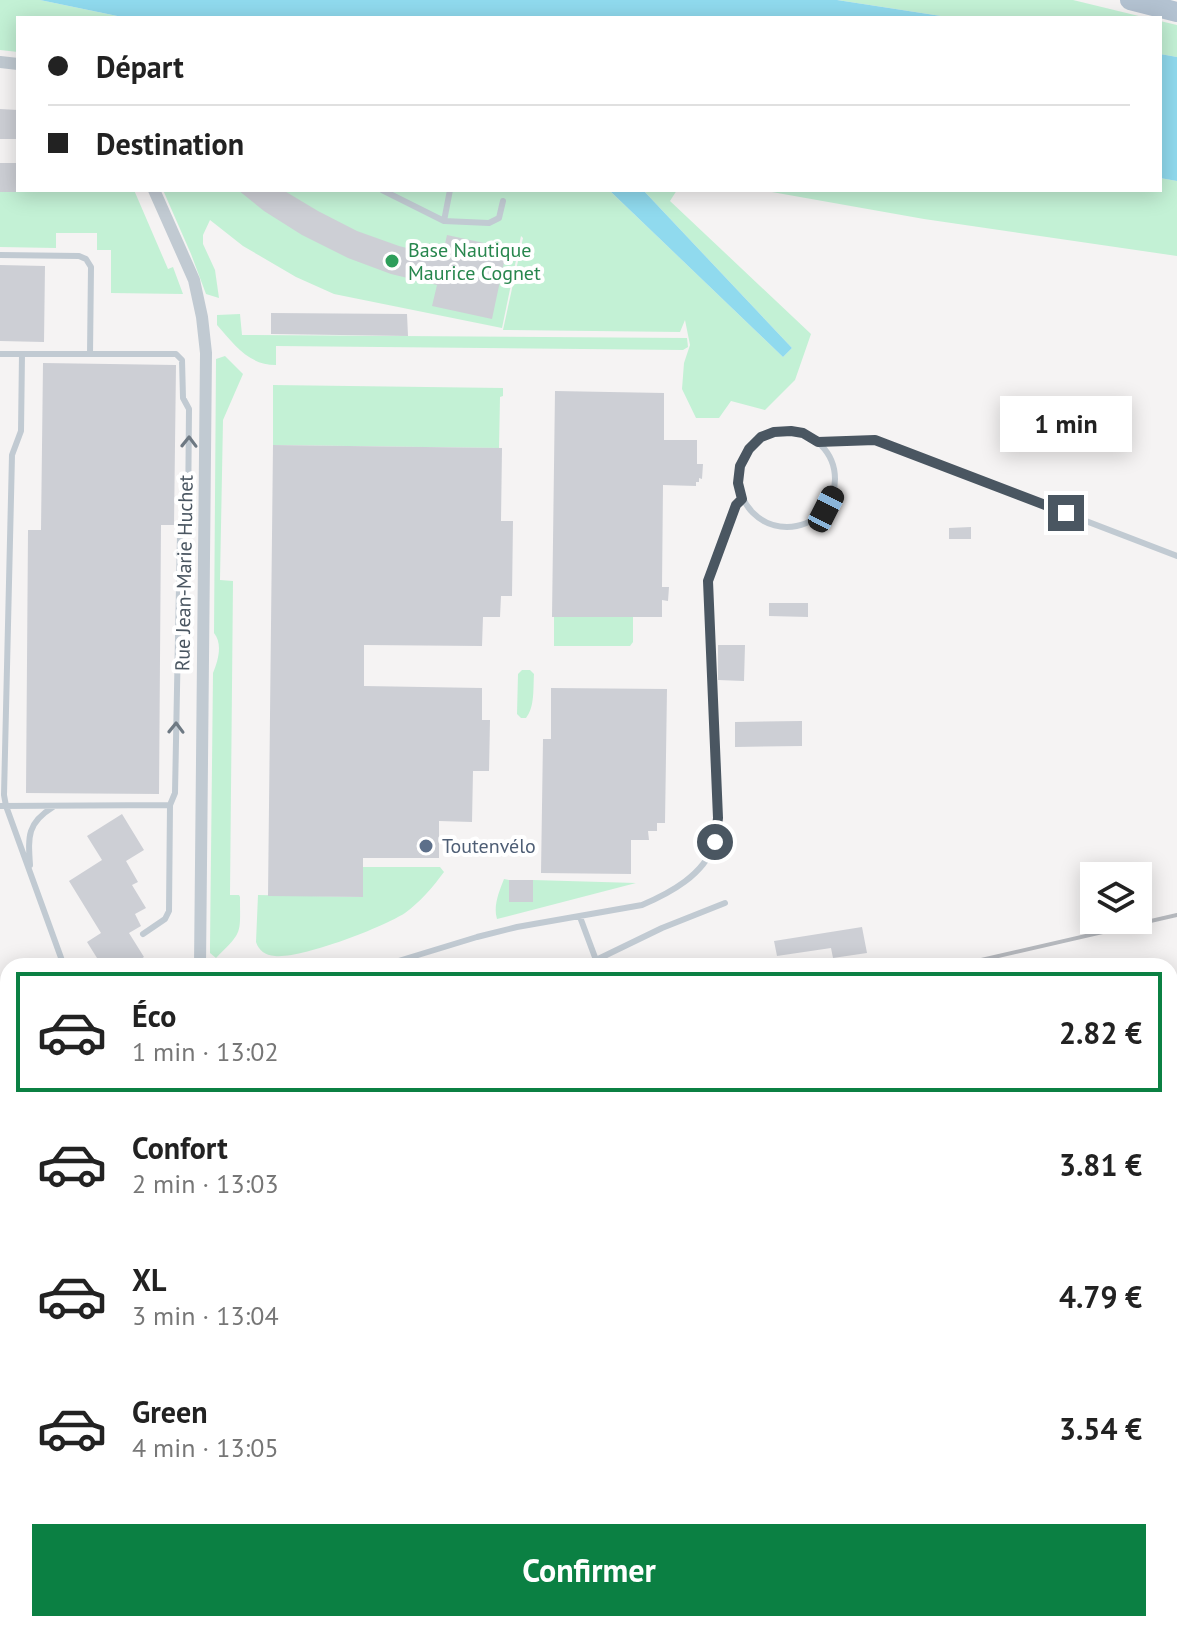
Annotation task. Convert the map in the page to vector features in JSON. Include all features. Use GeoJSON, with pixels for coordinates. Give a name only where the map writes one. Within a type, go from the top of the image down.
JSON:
{"type":"FeatureCollection","features":[{"type":"Feature","properties":{"kind":"main road"},"geometry":{"type":"LineString","coordinates":[[1130,0],[1177,12]]}},
{"type":"Feature","properties":{"kind":"street","name":"Rue Jean-Marie Huchet"},"geometry":{"type":"LineString","coordinates":[[155,192],[194,280],[206,353],[200,958]]}},
{"type":"Feature","properties":{"kind":"lane"},"geometry":{"type":"LineString","coordinates":[[386,192],[444,221],[489,223],[499,218],[503,201]]}},
{"type":"Feature","properties":{"kind":"lane"},"geometry":{"type":"LineString","coordinates":[[444,221],[450,192]]}},
{"type":"Feature","properties":{"kind":"lane"},"geometry":{"type":"LineString","coordinates":[[0,255],[79,256],[86,259],[91,267],[90,354]]}},
{"type":"Feature","properties":{"kind":"lane"},"geometry":{"type":"LineString","coordinates":[[0,354],[176,354],[182,360],[183,398],[189,409],[188,520],[180,535],[175,793],[170,805],[169,911],[165,919],[143,934]]}},
{"type":"Feature","properties":{"kind":"lane"},"geometry":{"type":"LineString","coordinates":[[22,354],[21,431],[12,455],[3,806],[61,958]]}},
{"type":"Feature","properties":{"kind":"lane"},"geometry":{"type":"LineString","coordinates":[[774,432],[803,433],[818,442],[830,458],[836,476],[834,493],[826,509],[813,520],[781,528],[763,522],[742,499],[738,483],[740,466],[749,449],[761,437],[774,432]]}},
{"type":"Feature","properties":{"kind":"lane"},"geometry":{"type":"LineString","coordinates":[[818,442],[875,440],[1177,556]]}},
{"type":"Feature","properties":{"kind":"lane"},"geometry":{"type":"LineString","coordinates":[[408,958],[477,937],[642,905],[681,884],[707,859],[715,842],[718,818],[708,581],[736,505],[742,499]]}},
{"type":"Feature","properties":{"kind":"lane"},"geometry":{"type":"LineString","coordinates":[[3,806],[170,805]]}},
{"type":"Feature","properties":{"kind":"lane"},"geometry":{"type":"LineString","coordinates":[[30,873],[30,830],[39,816],[56,806]]}},
{"type":"Feature","properties":{"kind":"lane"},"geometry":{"type":"LineString","coordinates":[[600,958],[662,928],[725,903]]}},
{"type":"Feature","properties":{"kind":"lane"},"geometry":{"type":"LineString","coordinates":[[580,917],[595,958]]}},
{"type":"Feature","properties":{"kind":"green space"},"geometry":{"type":"Polygon","coordinates":[[[0,0],[40,0],[117,16],[16,16],[16,52],[0,50],[0,0]]]}},
{"type":"Feature","properties":{"kind":"green space"},"geometry":{"type":"Polygon","coordinates":[[[837,0],[1073,0],[1139,16],[941,16],[837,0]]]}},
{"type":"Feature","properties":{"kind":"green space"},"geometry":{"type":"Polygon","coordinates":[[[1162,21],[1177,25],[1177,57],[1162,54],[1162,21]]]}},
{"type":"Feature","properties":{"kind":"green space"},"geometry":{"type":"Polygon","coordinates":[[[1162,178],[1177,181],[1177,256],[924,219],[771,192],[1162,192],[1162,178]]]}},
{"type":"Feature","properties":{"kind":"green space"},"geometry":{"type":"Polygon","coordinates":[[[0,192],[135,192],[168,269],[173,267],[183,294],[111,293],[111,250],[97,250],[97,233],[56,233],[56,248],[0,247],[0,192]]]}},
{"type":"Feature","properties":{"kind":"green space"},"geometry":{"type":"Polygon","coordinates":[[[164,192],[611,192],[783,357],[792,348],[645,192],[676,192],[670,201],[811,334],[795,380],[765,410],[731,401],[719,418],[696,418],[682,389],[684,363],[690,345],[685,320],[680,332],[503,330],[521,236],[502,328],[334,294],[296,277],[243,246],[210,220],[203,235],[203,244],[215,270],[219,298],[206,294],[164,192]]]}},
{"type":"Feature","properties":{"kind":"green space"},"geometry":{"type":"Polygon","coordinates":[[[240,314],[242,335],[687,338],[688,347],[683,350],[276,346],[276,365],[250,357],[217,325],[217,315],[240,314]]]}},
{"type":"Feature","properties":{"kind":"green space"},"geometry":{"type":"Polygon","coordinates":[[[225,356],[243,374],[223,420],[220,580],[233,581],[230,895],[240,897],[240,919],[235,937],[216,958],[210,953],[210,947],[213,673],[219,647],[214,633],[216,359],[225,356]]]}},
{"type":"Feature","properties":{"kind":"green space"},"geometry":{"type":"Polygon","coordinates":[[[273,385],[503,388],[499,448],[273,445],[273,385]]]}},
{"type":"Feature","properties":{"kind":"green space"},"geometry":{"type":"Polygon","coordinates":[[[554,617],[633,617],[633,642],[630,646],[554,646],[554,617]]]}},
{"type":"Feature","properties":{"kind":"green space"},"geometry":{"type":"Polygon","coordinates":[[[522,670],[530,670],[534,674],[532,703],[526,718],[517,714],[518,674],[522,670]]]}},
{"type":"Feature","properties":{"kind":"green space"},"geometry":{"type":"Polygon","coordinates":[[[363,867],[440,867],[444,872],[405,913],[360,934],[287,956],[268,955],[259,948],[256,942],[258,895],[363,897],[363,867]]]}},
{"type":"Feature","properties":{"kind":"green space"},"geometry":{"type":"Polygon","coordinates":[[[504,879],[509,880],[509,901],[533,901],[533,880],[636,883],[497,919],[496,904],[504,879]]]}},
{"type":"Feature","properties":{"kind":"water"},"geometry":{"type":"Polygon","coordinates":[[[40,0],[837,0],[941,16],[117,16],[40,0]]]}},
{"type":"Feature","properties":{"kind":"water"},"geometry":{"type":"Polygon","coordinates":[[[1162,54],[1177,57],[1177,181],[1162,178],[1162,54]]]}},
{"type":"Feature","properties":{"kind":"water"},"geometry":{"type":"Polygon","coordinates":[[[611,192],[645,192],[792,348],[783,357],[611,192]]]}},
{"type":"Feature","properties":{"kind":"building"},"geometry":{"type":"Polygon","coordinates":[[[0,109],[16,110],[16,139],[0,139],[0,109]]]}},
{"type":"Feature","properties":{"kind":"building"},"geometry":{"type":"Polygon","coordinates":[[[0,163],[16,163],[16,192],[0,192],[0,163]]]}},
{"type":"Feature","properties":{"kind":"building"},"geometry":{"type":"Polygon","coordinates":[[[240,192],[286,192],[357,231],[442,257],[447,235],[507,248],[492,319],[432,306],[437,285],[391,274],[348,258],[264,211],[240,192]]]}},
{"type":"Feature","properties":{"kind":"building"},"geometry":{"type":"Polygon","coordinates":[[[0,265],[45,266],[44,342],[0,341],[0,265]]]}},
{"type":"Feature","properties":{"kind":"building"},"geometry":{"type":"Polygon","coordinates":[[[271,313],[407,314],[408,336],[271,334],[271,313]]]}},
{"type":"Feature","properties":{"kind":"building"},"geometry":{"type":"Polygon","coordinates":[[[43,363],[176,365],[174,525],[161,525],[159,794],[26,793],[28,530],[41,530],[43,363]]]}},
{"type":"Feature","properties":{"kind":"building"},"geometry":{"type":"Polygon","coordinates":[[[555,391],[664,393],[664,440],[697,440],[697,464],[703,464],[702,479],[699,478],[696,486],[663,485],[662,587],[669,587],[668,601],[662,600],[662,617],[552,617],[555,391]]]}},
{"type":"Feature","properties":{"kind":"building"},"geometry":{"type":"Polygon","coordinates":[[[273,445],[502,448],[501,521],[513,521],[512,596],[501,596],[500,617],[483,617],[482,646],[364,645],[364,686],[482,688],[482,720],[490,720],[489,771],[473,771],[472,822],[439,821],[439,858],[363,858],[363,897],[268,896],[273,445]]]}},
{"type":"Feature","properties":{"kind":"building"},"geometry":{"type":"Polygon","coordinates":[[[971,527],[971,539],[949,539],[949,528],[971,527]]]}},
{"type":"Feature","properties":{"kind":"building"},"geometry":{"type":"Polygon","coordinates":[[[769,603],[808,603],[808,617],[769,616],[769,603]]]}},
{"type":"Feature","properties":{"kind":"building"},"geometry":{"type":"Polygon","coordinates":[[[718,645],[745,645],[744,681],[718,680],[718,645]]]}},
{"type":"Feature","properties":{"kind":"building"},"geometry":{"type":"Polygon","coordinates":[[[551,688],[667,689],[665,823],[657,823],[657,831],[648,831],[649,840],[631,840],[631,874],[541,873],[543,739],[551,739],[551,688]]]}},
{"type":"Feature","properties":{"kind":"building"},"geometry":{"type":"Polygon","coordinates":[[[802,721],[802,746],[735,747],[735,722],[802,721]]]}},
{"type":"Feature","properties":{"kind":"building"},"geometry":{"type":"Polygon","coordinates":[[[122,814],[144,850],[126,861],[138,882],[132,885],[146,908],[135,914],[141,926],[129,933],[142,958],[97,958],[87,942],[101,933],[69,881],[102,860],[87,836],[122,814]]]}},
{"type":"Feature","properties":{"kind":"building"},"geometry":{"type":"Polygon","coordinates":[[[509,880],[533,880],[533,902],[509,902],[509,880]]]}},
{"type":"Feature","properties":{"kind":"building"},"geometry":{"type":"Polygon","coordinates":[[[862,927],[867,953],[833,958],[831,948],[777,956],[774,941],[862,927]]]}},
{"type":"Feature","properties":{"kind":"railway"},"geometry":{"type":"LineString","coordinates":[[990,958],[1177,915]]}},
{"type":"Feature","properties":{"kind":"place","name":"Base Nautique Maurice Cognet"},"geometry":{"type":"Point","coordinates":[392,261]}},
{"type":"Feature","properties":{"kind":"place","name":"Toutenvélo"},"geometry":{"type":"Point","coordinates":[426,846]}},
{"type":"Feature","properties":{"kind":"route"},"geometry":{"type":"LineString","coordinates":[[715,842],[718,818],[708,581],[736,505],[742,499],[738,483],[740,466],[749,449],[761,437],[791,431],[803,433],[818,442],[875,440],[1066,513]]}}]}
